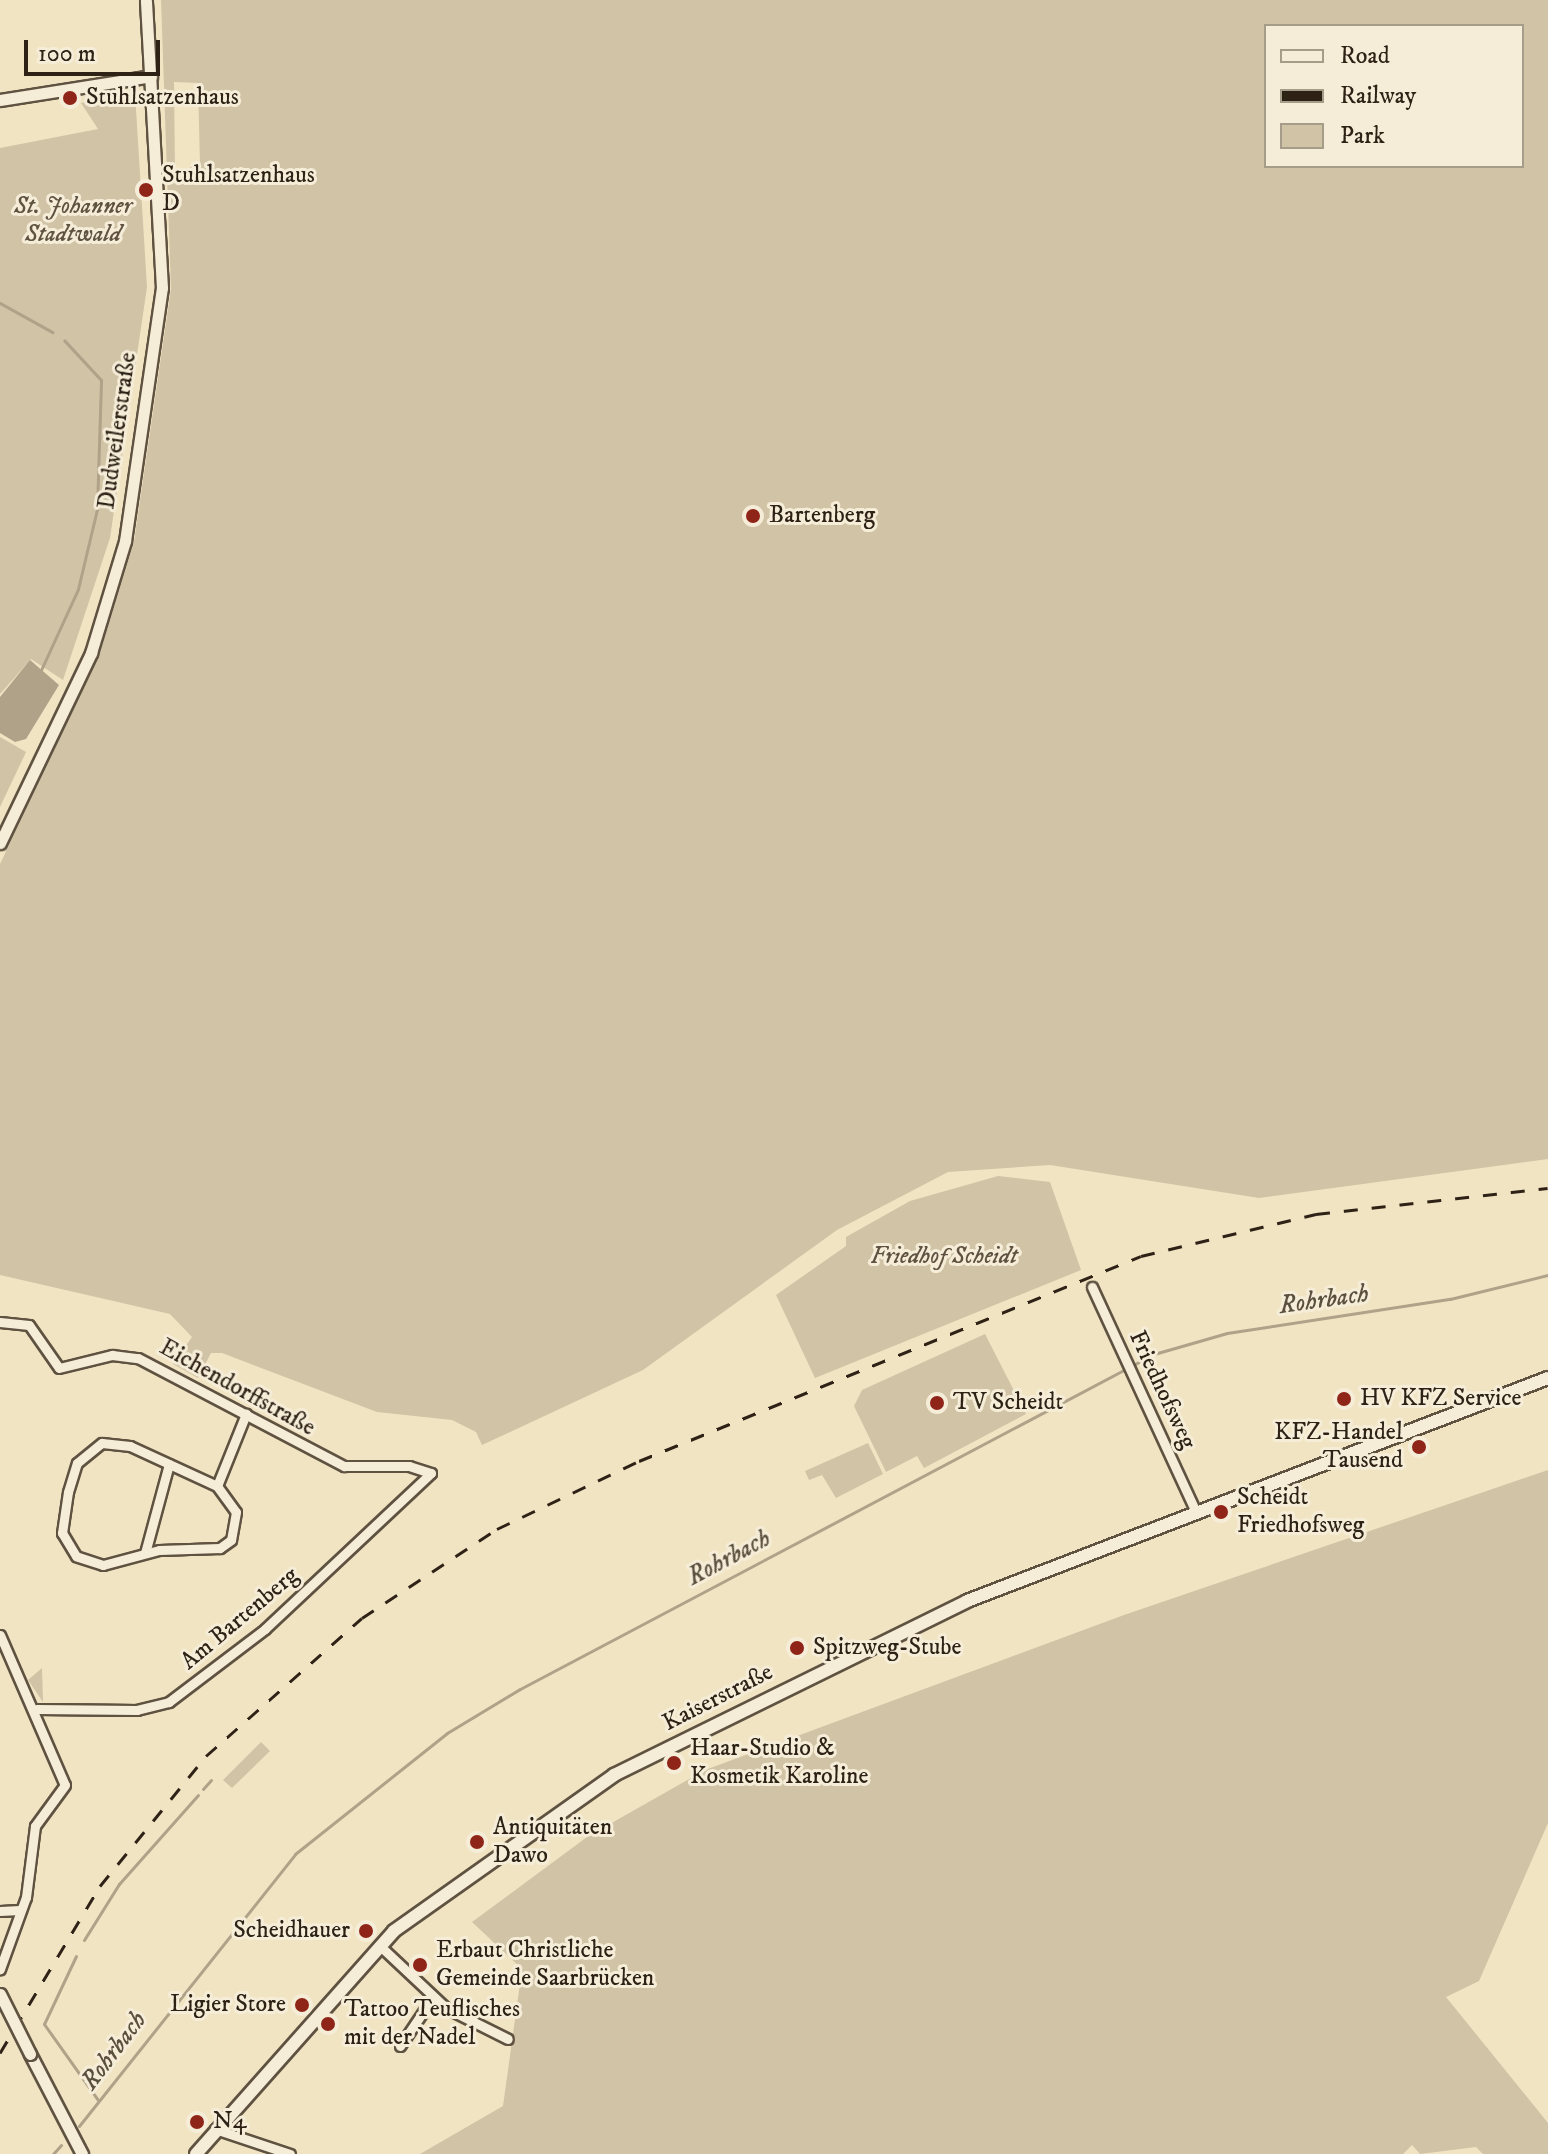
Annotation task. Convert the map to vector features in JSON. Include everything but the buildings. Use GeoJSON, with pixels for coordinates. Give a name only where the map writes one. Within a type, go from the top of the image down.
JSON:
{"type":"FeatureCollection","features":[{"type":"Feature","properties":{"kind":"main road","name":"Kaiserstraße"},"geometry":{"type":"LineString","coordinates":[[196,2154],[379,1945],[446,1888],[614,1775],[967,1601],[1195,1510],[1548,1378]]}},
{"type":"Feature","properties":{"kind":"street","name":"Dudweilerstraße"},"geometry":{"type":"LineString","coordinates":[[0,843],[91,653],[125,541],[161,303],[146,0]]}},
{"type":"Feature","properties":{"kind":"street"},"geometry":{"type":"LineString","coordinates":[[0,100],[151,76]]}},
{"type":"Feature","properties":{"kind":"street","name":"Friedhofsweg"},"geometry":{"type":"LineString","coordinates":[[1092,1287],[1195,1510]]}},
{"type":"Feature","properties":{"kind":"street","name":"Eichendorffstraße"},"geometry":{"type":"LineString","coordinates":[[0,1322],[29,1325],[59,1368],[127,1355],[344,1466],[409,1466],[431,1473]]}},
{"type":"Feature","properties":{"kind":"street"},"geometry":{"type":"LineString","coordinates":[[217,1486],[246,1414]]}},
{"type":"Feature","properties":{"kind":"street"},"geometry":{"type":"LineString","coordinates":[[102,1443],[130,1446],[217,1486],[236,1512],[231,1540],[220,1548],[145,1553],[103,1565],[76,1556],[62,1533],[68,1492],[77,1463],[102,1443]]}},
{"type":"Feature","properties":{"kind":"street"},"geometry":{"type":"LineString","coordinates":[[145,1553],[169,1464]]}},
{"type":"Feature","properties":{"kind":"street","name":"Am Bartenberg"},"geometry":{"type":"LineString","coordinates":[[37,1709],[137,1710],[169,1702],[265,1629],[431,1473]]}},
{"type":"Feature","properties":{"kind":"street"},"geometry":{"type":"LineString","coordinates":[[0,1635],[37,1709],[65,1785],[35,1826],[20,1910],[0,1969]]}},
{"type":"Feature","properties":{"kind":"street"},"geometry":{"type":"LineString","coordinates":[[0,1911],[20,1910]]}},
{"type":"Feature","properties":{"kind":"street"},"geometry":{"type":"LineString","coordinates":[[379,1945],[433,1997],[508,2039]]}},
{"type":"Feature","properties":{"kind":"street"},"geometry":{"type":"LineString","coordinates":[[0,1994],[82,2154]]}},
{"type":"Feature","properties":{"kind":"street"},"geometry":{"type":"LineString","coordinates":[[400,2046],[433,1997]]}},
{"type":"Feature","properties":{"kind":"street"},"geometry":{"type":"LineString","coordinates":[[215,2129],[290,2154]]}},
{"type":"Feature","properties":{"kind":"green space"},"geometry":{"type":"Polygon","coordinates":[[[161,0],[1548,0],[1548,1159],[1259,1198],[1050,1165],[948,1172],[837,1230],[643,1370],[482,1445],[476,1432],[452,1420],[377,1412],[222,1353],[211,1353],[198,1378],[173,1364],[192,1337],[170,1314],[0,1275],[0,864],[99,656],[134,542],[171,289],[161,0]],[[174,82],[175,173],[200,164],[198,83],[174,82]]]}},
{"type":"Feature","properties":{"kind":"green space","name":"St. Johanner Stadtwald"},"geometry":{"type":"Polygon","coordinates":[[[135,93],[147,287],[110,538],[63,680],[31,659],[0,694],[0,148],[98,129],[81,103],[135,93]]]}},
{"type":"Feature","properties":{"kind":"green space"},"geometry":{"type":"Polygon","coordinates":[[[0,737],[26,752],[0,807],[0,737]]]}},
{"type":"Feature","properties":{"kind":"green space","name":"Friedhof Scheidt"},"geometry":{"type":"Polygon","coordinates":[[[998,1176],[1050,1182],[1081,1270],[815,1378],[776,1295],[846,1246],[846,1237],[910,1201],[998,1176]]]}},
{"type":"Feature","properties":{"kind":"green space","name":"TV Scheidt"},"geometry":{"type":"Polygon","coordinates":[[[985,1334],[1026,1414],[924,1468],[917,1456],[886,1472],[854,1406],[862,1390],[985,1334]]]}},
{"type":"Feature","properties":{"kind":"green space"},"geometry":{"type":"Polygon","coordinates":[[[868,1443],[883,1474],[836,1498],[822,1475],[809,1480],[805,1471],[868,1443]]]}},
{"type":"Feature","properties":{"kind":"green space"},"geometry":{"type":"Polygon","coordinates":[[[1548,1470],[1548,1823],[1479,1981],[1446,1997],[1548,2123],[1548,2154],[1483,2154],[1476,2147],[1420,2154],[1412,2145],[1403,2154],[420,2154],[503,2106],[522,1969],[472,1922],[587,1837],[705,1770],[1124,1615],[1548,1470]]]}},
{"type":"Feature","properties":{"kind":"green space"},"geometry":{"type":"Polygon","coordinates":[[[42,1668],[43,1702],[28,1680],[42,1668]]]}},
{"type":"Feature","properties":{"kind":"green space"},"geometry":{"type":"Polygon","coordinates":[[[261,1742],[270,1751],[232,1788],[223,1780],[261,1742]]]}},
{"type":"Feature","properties":{"kind":"shaded area"},"geometry":{"type":"Polygon","coordinates":[[[30,660],[59,685],[26,739],[15,742],[0,733],[0,697],[30,660]]]}},
{"type":"Feature","properties":{"kind":"waterway"},"geometry":{"type":"LineString","coordinates":[[0,303],[52,332]]}},
{"type":"Feature","properties":{"kind":"waterway"},"geometry":{"type":"LineString","coordinates":[[41,670],[78,589],[97,509],[101,380],[64,340]]}},
{"type":"Feature","properties":{"kind":"waterway","name":"Rohrbach"},"geometry":{"type":"LineString","coordinates":[[79,2126],[295,1854],[447,1733],[520,1689],[1154,1354],[1227,1333],[1450,1299],[1548,1275]]}},
{"type":"Feature","properties":{"kind":"waterway"},"geometry":{"type":"LineString","coordinates":[[203,1789],[211,1780]]}},
{"type":"Feature","properties":{"kind":"waterway"},"geometry":{"type":"LineString","coordinates":[[84,1940],[119,1884],[198,1795]]}},
{"type":"Feature","properties":{"kind":"waterway"},"geometry":{"type":"LineString","coordinates":[[76,1956],[44,2024],[98,2100]]}},
{"type":"Feature","properties":{"kind":"waterway","name":"Rohrbach"},"geometry":{"type":"LineString","coordinates":[[53,2154],[61,2145]]}},
{"type":"Feature","properties":{"kind":"railway"},"geometry":{"type":"LineString","coordinates":[[0,2053],[100,1886],[206,1756],[362,1618],[497,1529],[639,1461],[1141,1256],[1316,1214],[1548,1188]]}},
{"type":"Feature","properties":{"kind":"place","name":"Stuhlsatzenhaus"},"geometry":{"type":"Point","coordinates":[70,98]}},
{"type":"Feature","properties":{"kind":"place","name":"Stuhlsatzenhaus D"},"geometry":{"type":"Point","coordinates":[146,190]}},
{"type":"Feature","properties":{"kind":"place","name":"Bartenberg"},"geometry":{"type":"Point","coordinates":[753,516]}},
{"type":"Feature","properties":{"kind":"place","name":"HV KFZ Service"},"geometry":{"type":"Point","coordinates":[1344,1399]}},
{"type":"Feature","properties":{"kind":"place","name":"TV Scheidt"},"geometry":{"type":"Point","coordinates":[937,1403]}},
{"type":"Feature","properties":{"kind":"place","name":"KFZ-Handel Tausend"},"geometry":{"type":"Point","coordinates":[1419,1447]}},
{"type":"Feature","properties":{"kind":"place","name":"Scheidt Friedhofsweg"},"geometry":{"type":"Point","coordinates":[1221,1512]}},
{"type":"Feature","properties":{"kind":"place","name":"Spitzweg-Stube"},"geometry":{"type":"Point","coordinates":[797,1648]}},
{"type":"Feature","properties":{"kind":"place","name":"Haar-Studio & Kosmetik Karoline"},"geometry":{"type":"Point","coordinates":[674,1763]}},
{"type":"Feature","properties":{"kind":"place","name":"Antiquitäten Dawo"},"geometry":{"type":"Point","coordinates":[477,1842]}},
{"type":"Feature","properties":{"kind":"place","name":"Scheidhauer"},"geometry":{"type":"Point","coordinates":[366,1931]}},
{"type":"Feature","properties":{"kind":"place","name":"Erbaut Christliche Gemeinde Saarbrücken"},"geometry":{"type":"Point","coordinates":[420,1965]}},
{"type":"Feature","properties":{"kind":"place","name":"Ligier Store"},"geometry":{"type":"Point","coordinates":[302,2005]}},
{"type":"Feature","properties":{"kind":"place","name":"Tattoo Teuflisches mit der Nadel"},"geometry":{"type":"Point","coordinates":[328,2024]}},
{"type":"Feature","properties":{"kind":"place","name":"N4"},"geometry":{"type":"Point","coordinates":[197,2122]}}]}
